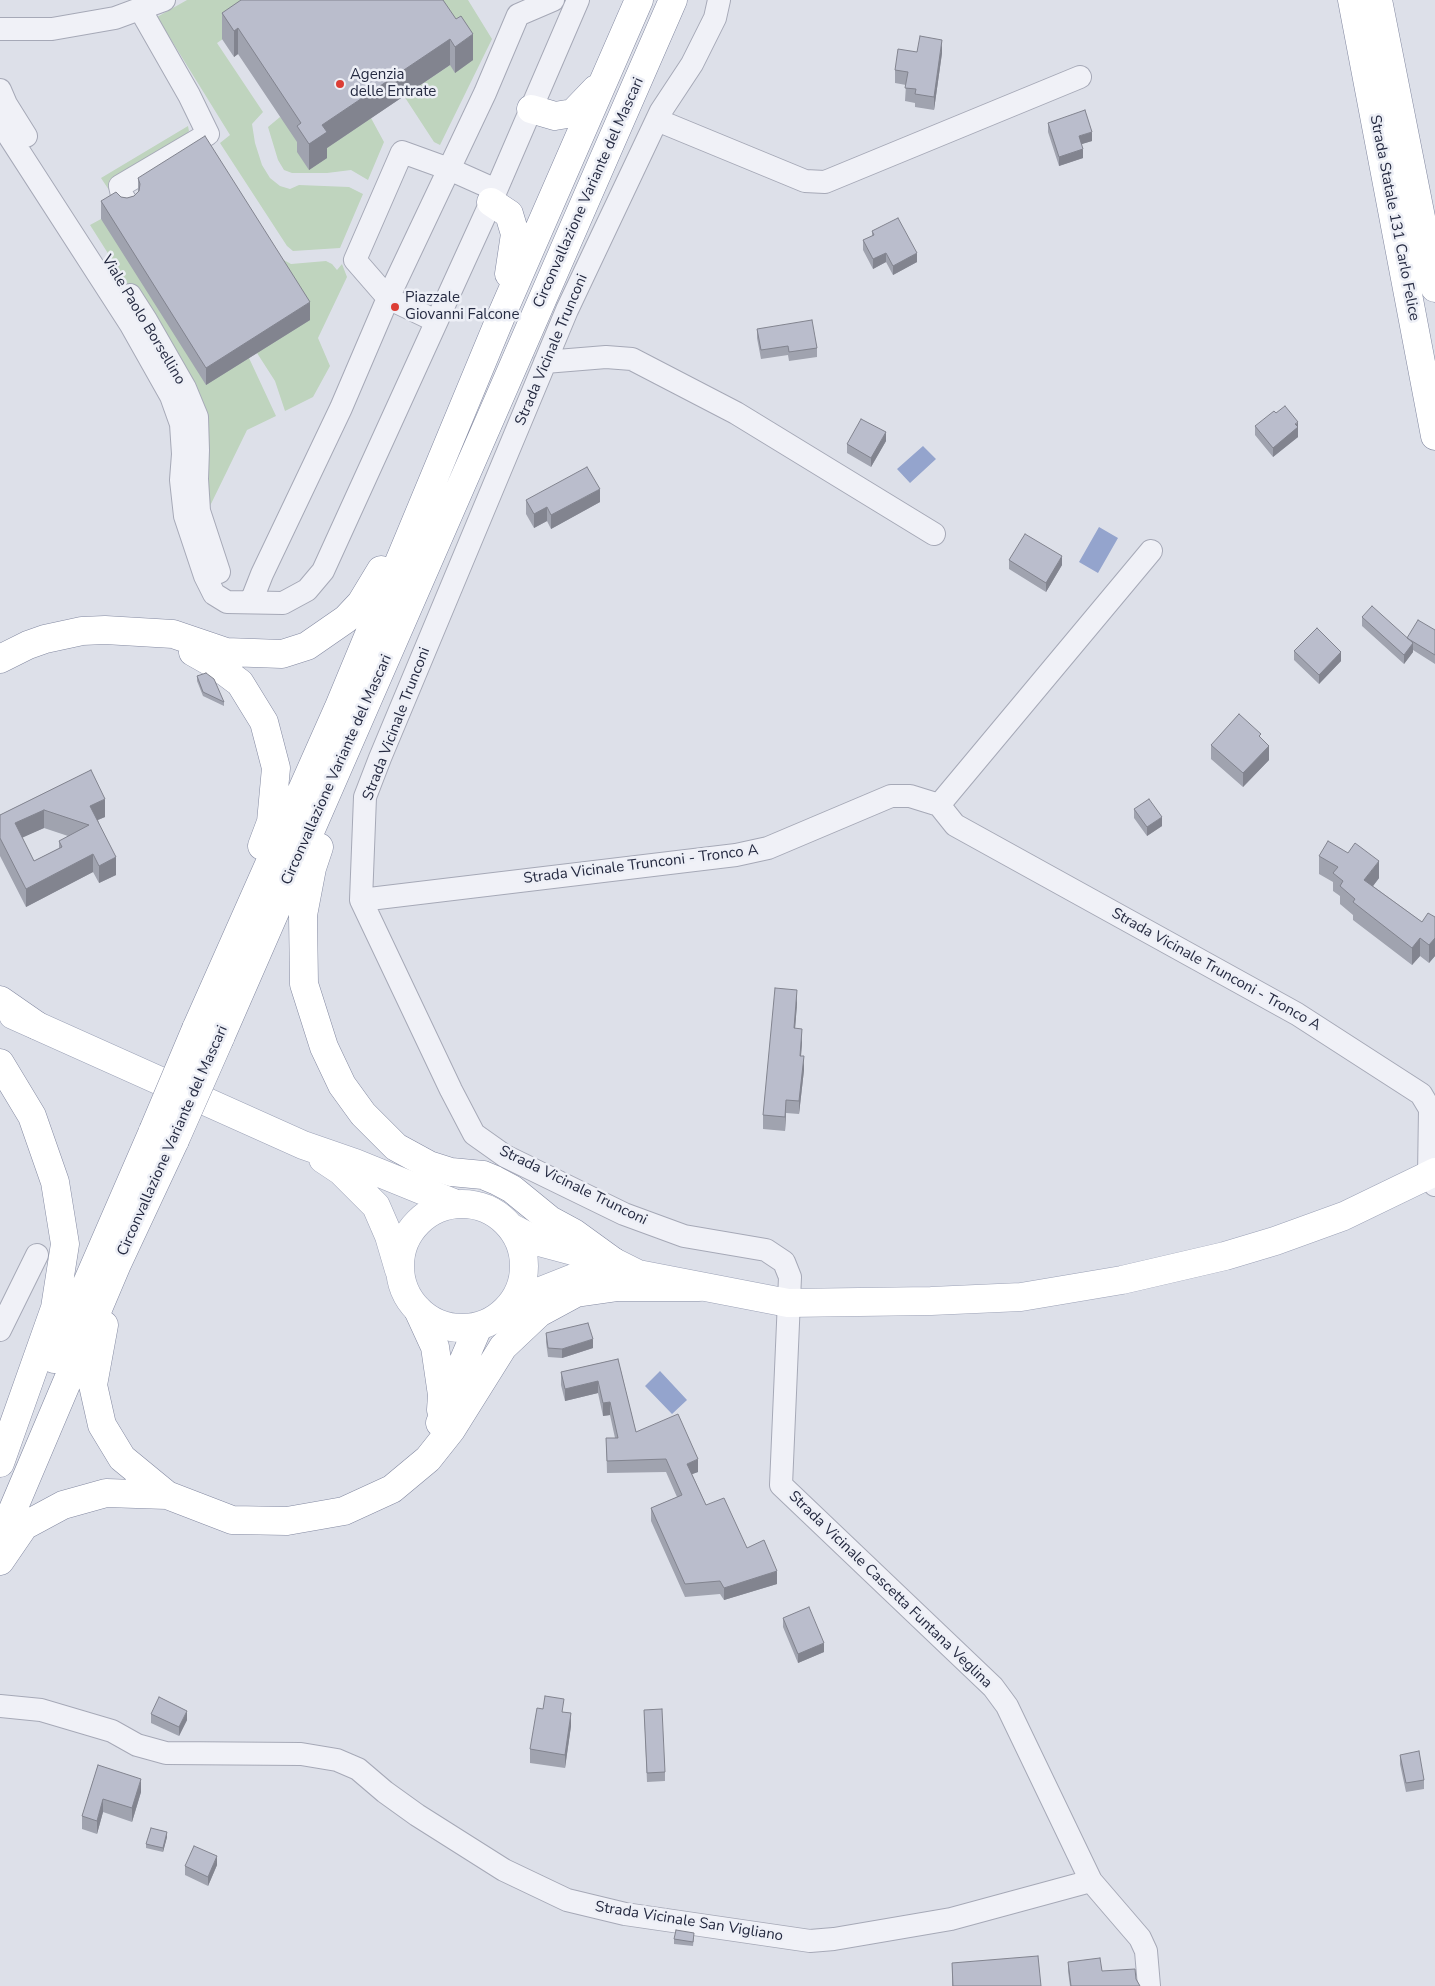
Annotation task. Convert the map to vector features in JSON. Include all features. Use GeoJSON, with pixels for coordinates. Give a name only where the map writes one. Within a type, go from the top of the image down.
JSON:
{"type":"FeatureCollection","features":[{"type":"Feature","properties":{"kind":"main road","name":"Circonvallazione Variante del Mascari"},"geometry":{"type":"LineString","coordinates":[[0,1484],[164,1135],[208,1034],[338,709],[502,314],[640,0]]}},
{"type":"Feature","properties":{"kind":"main road","name":"Circonvallazione Variante del Mascari"},"geometry":{"type":"LineString","coordinates":[[208,1034],[362,712],[673,0]]}},
{"type":"Feature","properties":{"kind":"main road","name":"Strada Statale 131 Carlo Felice"},"geometry":{"type":"LineString","coordinates":[[1352,0],[1435,436]]}},
{"type":"Feature","properties":{"kind":"main road","name":"Strada Statale 131 Carlo Felice"},"geometry":{"type":"LineString","coordinates":[[1378,0],[1435,288]]}},
{"type":"Feature","properties":{"kind":"main road"},"geometry":{"type":"LineString","coordinates":[[531,109],[554,116],[573,112],[605,79]]}},
{"type":"Feature","properties":{"kind":"main road"},"geometry":{"type":"LineString","coordinates":[[494,196],[509,214],[515,234],[502,314]]}},
{"type":"Feature","properties":{"kind":"main road"},"geometry":{"type":"LineString","coordinates":[[0,659],[28,645],[74,633],[105,630],[173,634],[226,652],[258,655],[282,654],[307,646],[346,619],[361,603],[381,570],[464,406]]}},
{"type":"Feature","properties":{"kind":"main road"},"geometry":{"type":"LineString","coordinates":[[148,633],[192,652],[216,665],[240,684],[264,722],[276,768],[271,822],[208,1034]]}},
{"type":"Feature","properties":{"kind":"main road"},"geometry":{"type":"LineString","coordinates":[[362,712],[312,868],[303,915],[304,984],[324,1047],[342,1085],[363,1114],[396,1147],[436,1167],[451,1172],[483,1175],[495,1180],[512,1189],[550,1220],[574,1233],[626,1268]]}},
{"type":"Feature","properties":{"kind":"main road"},"geometry":{"type":"LineString","coordinates":[[0,1000],[36,1025]]}},
{"type":"Feature","properties":{"kind":"main road"},"geometry":{"type":"LineString","coordinates":[[0,1010],[303,1145],[456,1204],[487,1209],[512,1228],[539,1242],[699,1287],[788,1303],[931,1301],[1021,1297],[1122,1280],[1225,1256],[1276,1241],[1344,1216],[1433,1177]]}},
{"type":"Feature","properties":{"kind":"main road"},"geometry":{"type":"LineString","coordinates":[[0,1063],[32,1116],[55,1182],[65,1244],[55,1308],[0,1463]]}},
{"type":"Feature","properties":{"kind":"main road","name":"Circonvallazione Variante del Mascari"},"geometry":{"type":"LineString","coordinates":[[0,1540],[118,1264],[164,1135]]}},
{"type":"Feature","properties":{"kind":"main road"},"geometry":{"type":"LineString","coordinates":[[303,1145],[341,1172],[376,1206],[389,1236],[404,1288],[418,1310],[435,1347],[442,1395],[441,1422]]}},
{"type":"Feature","properties":{"kind":"main road"},"geometry":{"type":"LineString","coordinates":[[401,1275],[400,1261],[403,1247],[414,1228],[429,1214],[442,1207],[456,1204]]}},
{"type":"Feature","properties":{"kind":"main road"},"geometry":{"type":"LineString","coordinates":[[418,1310],[428,1318],[453,1328],[466,1329],[478,1327],[496,1319],[510,1306],[522,1286],[524,1264],[522,1250],[512,1228]]}},
{"type":"Feature","properties":{"kind":"main road"},"geometry":{"type":"LineString","coordinates":[[118,1264],[99,1347],[93,1385],[102,1425],[122,1458],[167,1496]]}},
{"type":"Feature","properties":{"kind":"main road"},"geometry":{"type":"LineString","coordinates":[[510,1306],[538,1292],[576,1277],[626,1268]]}},
{"type":"Feature","properties":{"kind":"main road"},"geometry":{"type":"LineString","coordinates":[[0,1560],[24,1526],[63,1505],[106,1492],[167,1496],[232,1520],[287,1521],[344,1511],[392,1488],[428,1459],[451,1430],[503,1347],[539,1313],[576,1293],[618,1288],[699,1287]]}},
{"type":"Feature","properties":{"kind":"main road"},"geometry":{"type":"LineString","coordinates":[[392,1488],[426,1445],[441,1422],[478,1327]]}},
{"type":"Feature","properties":{"kind":"street"},"geometry":{"type":"LineString","coordinates":[[0,29],[52,29],[115,18],[164,0]]}},
{"type":"Feature","properties":{"kind":"street"},"geometry":{"type":"LineString","coordinates":[[251,602],[341,408],[388,298],[485,93],[518,15],[553,0]]}},
{"type":"Feature","properties":{"kind":"street"},"geometry":{"type":"LineString","coordinates":[[227,602],[283,603],[307,590],[323,571],[494,196],[578,0]]}},
{"type":"Feature","properties":{"kind":"street","name":"Strada Vicinale Trunconi"},"geometry":{"type":"LineString","coordinates":[[719,0],[714,18],[692,64],[656,120],[567,310],[365,797],[361,900],[451,1090],[474,1134],[505,1156],[624,1214],[684,1236],[766,1250],[784,1262],[790,1277],[788,1303]]}},
{"type":"Feature","properties":{"kind":"street"},"geometry":{"type":"LineString","coordinates":[[126,203],[120,186],[208,134],[189,95],[140,9]]}},
{"type":"Feature","properties":{"kind":"street"},"geometry":{"type":"LineString","coordinates":[[656,120],[805,181],[825,182],[1080,77]]}},
{"type":"Feature","properties":{"kind":"street","name":"Viale Paolo Borsellino"},"geometry":{"type":"LineString","coordinates":[[0,90],[11,112],[146,320],[185,388],[197,418],[199,511],[227,602]]}},
{"type":"Feature","properties":{"kind":"street","name":"Viale Paolo Borsellino"},"geometry":{"type":"LineString","coordinates":[[0,122],[131,325],[171,396],[181,424],[183,454],[181,480],[185,516],[205,576],[214,594],[227,602]]}},
{"type":"Feature","properties":{"kind":"street"},"geometry":{"type":"LineString","coordinates":[[436,321],[388,298],[355,260],[402,152],[449,169],[494,196]]}},
{"type":"Feature","properties":{"kind":"street"},"geometry":{"type":"LineString","coordinates":[[546,362],[606,357],[632,359],[736,412],[934,534]]}},
{"type":"Feature","properties":{"kind":"street"},"geometry":{"type":"LineString","coordinates":[[939,805],[1151,552]]}},
{"type":"Feature","properties":{"kind":"street","name":"Strada Vicinale Trunconi - Tronco A"},"geometry":{"type":"LineString","coordinates":[[361,900],[736,855],[768,848],[891,796],[910,796],[939,805],[955,825],[1297,1014],[1421,1094],[1433,1108],[1433,1177]]}},
{"type":"Feature","properties":{"kind":"street"},"geometry":{"type":"LineString","coordinates":[[0,1330],[4,1318],[36,1255]]}},
{"type":"Feature","properties":{"kind":"street","name":"Strada Vicinale Cascetta Funtana Veglina"},"geometry":{"type":"LineString","coordinates":[[788,1303],[780,1485],[993,1687],[1007,1706],[1091,1881],[1140,1938],[1146,1951],[1149,1986]]}},
{"type":"Feature","properties":{"kind":"street","name":"Strada Vicinale San Vigliano"},"geometry":{"type":"LineString","coordinates":[[0,1706],[41,1710],[112,1731],[137,1745],[166,1753],[301,1754],[337,1760],[358,1769],[385,1792],[417,1815],[504,1870],[567,1900],[625,1914],[810,1942],[834,1940],[951,1919],[1091,1881]]}},
{"type":"Feature","properties":{"kind":"green space"},"geometry":{"type":"Polygon","coordinates":[[[187,0],[280,0],[217,43],[263,112],[252,124],[255,143],[262,165],[270,178],[280,186],[290,189],[299,185],[349,187],[363,194],[340,248],[293,251],[287,246],[220,143],[230,135],[157,17],[187,0]]]}},
{"type":"Feature","properties":{"kind":"green space"},"geometry":{"type":"Polygon","coordinates":[[[426,0],[468,0],[492,39],[440,145],[434,142],[404,96],[450,65],[426,0]]]}},
{"type":"Feature","properties":{"kind":"green space"},"geometry":{"type":"Polygon","coordinates":[[[280,117],[322,151],[371,118],[384,142],[368,180],[351,170],[327,173],[292,173],[284,170],[278,160],[268,127],[280,117]]]}},
{"type":"Feature","properties":{"kind":"green space"},"geometry":{"type":"Polygon","coordinates":[[[188,126],[189,131],[182,138],[111,193],[101,178],[188,126]]]}},
{"type":"Feature","properties":{"kind":"green space"},"geometry":{"type":"Polygon","coordinates":[[[101,219],[249,358],[276,416],[247,430],[209,508],[187,378],[90,225],[101,219]]]}},
{"type":"Feature","properties":{"kind":"green space"},"geometry":{"type":"Polygon","coordinates":[[[280,258],[291,264],[326,261],[337,270],[342,264],[347,277],[318,338],[330,366],[313,397],[285,411],[275,381],[257,353],[280,258]]]}},
{"type":"Feature","properties":{"kind":"water"},"geometry":{"type":"Polygon","coordinates":[[[923,446],[936,459],[910,483],[897,469],[923,446]]]}},
{"type":"Feature","properties":{"kind":"water"},"geometry":{"type":"Polygon","coordinates":[[[1099,527],[1118,538],[1098,573],[1079,562],[1099,527]]]}},
{"type":"Feature","properties":{"kind":"water"},"geometry":{"type":"Polygon","coordinates":[[[660,1371],[687,1400],[672,1414],[645,1386],[660,1371]]]}},
{"type":"Feature","properties":{"kind":"building","name":"Agenzia delle Entrate"},"geometry":{"type":"Polygon","coordinates":[[[241,0],[443,0],[456,19],[461,16],[473,34],[455,47],[450,39],[322,125],[327,132],[309,144],[297,126],[301,123],[238,28],[234,31],[222,13],[241,0]]]}},
{"type":"Feature","properties":{"kind":"building"},"geometry":{"type":"Polygon","coordinates":[[[920,36],[942,40],[934,97],[915,94],[916,89],[905,88],[908,72],[895,70],[898,49],[917,52],[920,36]]]}},
{"type":"Feature","properties":{"kind":"building"},"geometry":{"type":"Polygon","coordinates":[[[1085,110],[1092,132],[1079,136],[1083,149],[1059,157],[1048,123],[1085,110]]]}},
{"type":"Feature","properties":{"kind":"building"},"geometry":{"type":"Polygon","coordinates":[[[205,136],[310,302],[206,368],[101,201],[116,192],[121,197],[134,196],[139,191],[140,184],[138,178],[205,136]]]}},
{"type":"Feature","properties":{"kind":"building"},"geometry":{"type":"Polygon","coordinates":[[[898,218],[917,253],[893,266],[886,253],[873,259],[863,240],[874,235],[872,231],[898,218]]]}},
{"type":"Feature","properties":{"kind":"building"},"geometry":{"type":"Polygon","coordinates":[[[812,320],[817,348],[789,352],[788,346],[761,350],[757,329],[812,320]]]}},
{"type":"Feature","properties":{"kind":"building"},"geometry":{"type":"Polygon","coordinates":[[[1285,406],[1298,422],[1295,424],[1298,427],[1273,448],[1255,426],[1274,411],[1276,413],[1285,406]]]}},
{"type":"Feature","properties":{"kind":"building"},"geometry":{"type":"Polygon","coordinates":[[[861,419],[886,432],[871,458],[847,444],[861,419]]]}},
{"type":"Feature","properties":{"kind":"building"},"geometry":{"type":"Polygon","coordinates":[[[587,467],[600,489],[551,515],[547,507],[534,514],[526,500],[587,467]]]}},
{"type":"Feature","properties":{"kind":"building"},"geometry":{"type":"Polygon","coordinates":[[[1025,534],[1062,556],[1046,583],[1009,560],[1025,534]]]}},
{"type":"Feature","properties":{"kind":"building"},"geometry":{"type":"Polygon","coordinates":[[[1372,606],[1413,643],[1404,655],[1362,617],[1372,606]]]}},
{"type":"Feature","properties":{"kind":"building"},"geometry":{"type":"Polygon","coordinates":[[[1418,620],[1435,630],[1435,655],[1407,638],[1418,620]]]}},
{"type":"Feature","properties":{"kind":"building"},"geometry":{"type":"Polygon","coordinates":[[[1317,628],[1341,652],[1319,675],[1294,651],[1317,628]]]}},
{"type":"Feature","properties":{"kind":"building"},"geometry":{"type":"Polygon","coordinates":[[[206,673],[214,679],[224,702],[203,692],[197,676],[206,673]]]}},
{"type":"Feature","properties":{"kind":"building"},"geometry":{"type":"Polygon","coordinates":[[[1239,714],[1261,734],[1259,736],[1269,746],[1243,773],[1211,745],[1239,714]]]}},
{"type":"Feature","properties":{"kind":"building"},"geometry":{"type":"Polygon","coordinates":[[[91,770],[105,799],[90,806],[116,857],[99,866],[93,854],[26,889],[0,838],[0,815],[91,770]],[[44,810],[15,823],[34,861],[62,847],[59,841],[89,825],[44,810]]]}},
{"type":"Feature","properties":{"kind":"building"},"geometry":{"type":"Polygon","coordinates":[[[1149,799],[1162,817],[1147,827],[1134,809],[1149,799]]]}},
{"type":"Feature","properties":{"kind":"building"},"geometry":{"type":"Polygon","coordinates":[[[1328,841],[1348,853],[1355,843],[1379,861],[1364,880],[1422,922],[1428,913],[1435,917],[1435,938],[1429,945],[1420,938],[1412,948],[1353,902],[1355,899],[1340,886],[1343,881],[1333,873],[1338,867],[1319,856],[1328,841]]]}},
{"type":"Feature","properties":{"kind":"building"},"geometry":{"type":"Polygon","coordinates":[[[775,988],[797,990],[794,1028],[802,1029],[800,1056],[804,1056],[799,1101],[786,1100],[785,1117],[763,1115],[775,988]]]}},
{"type":"Feature","properties":{"kind":"building"},"geometry":{"type":"Polygon","coordinates":[[[588,1323],[593,1339],[562,1349],[548,1348],[546,1333],[588,1323]]]}},
{"type":"Feature","properties":{"kind":"building"},"geometry":{"type":"Polygon","coordinates":[[[618,1359],[636,1432],[678,1414],[698,1459],[687,1464],[706,1505],[724,1498],[747,1548],[764,1540],[777,1571],[724,1588],[720,1581],[685,1584],[651,1508],[682,1495],[666,1459],[607,1461],[606,1438],[618,1438],[610,1402],[603,1403],[598,1381],[565,1389],[561,1372],[618,1359]]]}},
{"type":"Feature","properties":{"kind":"building"},"geometry":{"type":"Polygon","coordinates":[[[809,1607],[824,1643],[798,1654],[783,1618],[809,1607]]]}},
{"type":"Feature","properties":{"kind":"building"},"geometry":{"type":"Polygon","coordinates":[[[545,1696],[564,1699],[562,1712],[571,1713],[565,1755],[530,1749],[537,1708],[543,1709],[545,1696]]]}},
{"type":"Feature","properties":{"kind":"building"},"geometry":{"type":"Polygon","coordinates":[[[159,1697],[187,1711],[179,1727],[151,1714],[159,1697]]]}},
{"type":"Feature","properties":{"kind":"building"},"geometry":{"type":"Polygon","coordinates":[[[662,1709],[665,1772],[647,1773],[644,1710],[662,1709]]]}},
{"type":"Feature","properties":{"kind":"building"},"geometry":{"type":"Polygon","coordinates":[[[1419,1751],[1424,1780],[1406,1783],[1400,1755],[1419,1751]]]}},
{"type":"Feature","properties":{"kind":"building"},"geometry":{"type":"Polygon","coordinates":[[[98,1765],[141,1779],[132,1808],[103,1799],[97,1821],[82,1816],[98,1765]]]}},
{"type":"Feature","properties":{"kind":"building"},"geometry":{"type":"Polygon","coordinates":[[[151,1828],[167,1832],[163,1848],[146,1844],[151,1828]]]}},
{"type":"Feature","properties":{"kind":"building"},"geometry":{"type":"Polygon","coordinates":[[[194,1846],[217,1856],[208,1877],[185,1866],[194,1846]]]}},
{"type":"Feature","properties":{"kind":"building"},"geometry":{"type":"Polygon","coordinates":[[[676,1930],[694,1933],[693,1942],[674,1939],[676,1930]]]}},
{"type":"Feature","properties":{"kind":"building"},"geometry":{"type":"Polygon","coordinates":[[[1038,1956],[1041,1986],[953,1986],[952,1963],[1038,1956]]]}},
{"type":"Feature","properties":{"kind":"building"},"geometry":{"type":"Polygon","coordinates":[[[1100,1958],[1102,1971],[1135,1969],[1136,1979],[1140,1986],[1071,1986],[1068,1962],[1100,1958]]]}},
{"type":"Feature","properties":{"kind":"place","name":"Agenzia delle Entrate"},"geometry":{"type":"Point","coordinates":[340,84]}},
{"type":"Feature","properties":{"kind":"place","name":"Piazzale Giovanni Falcone"},"geometry":{"type":"Point","coordinates":[395,307]}}]}
